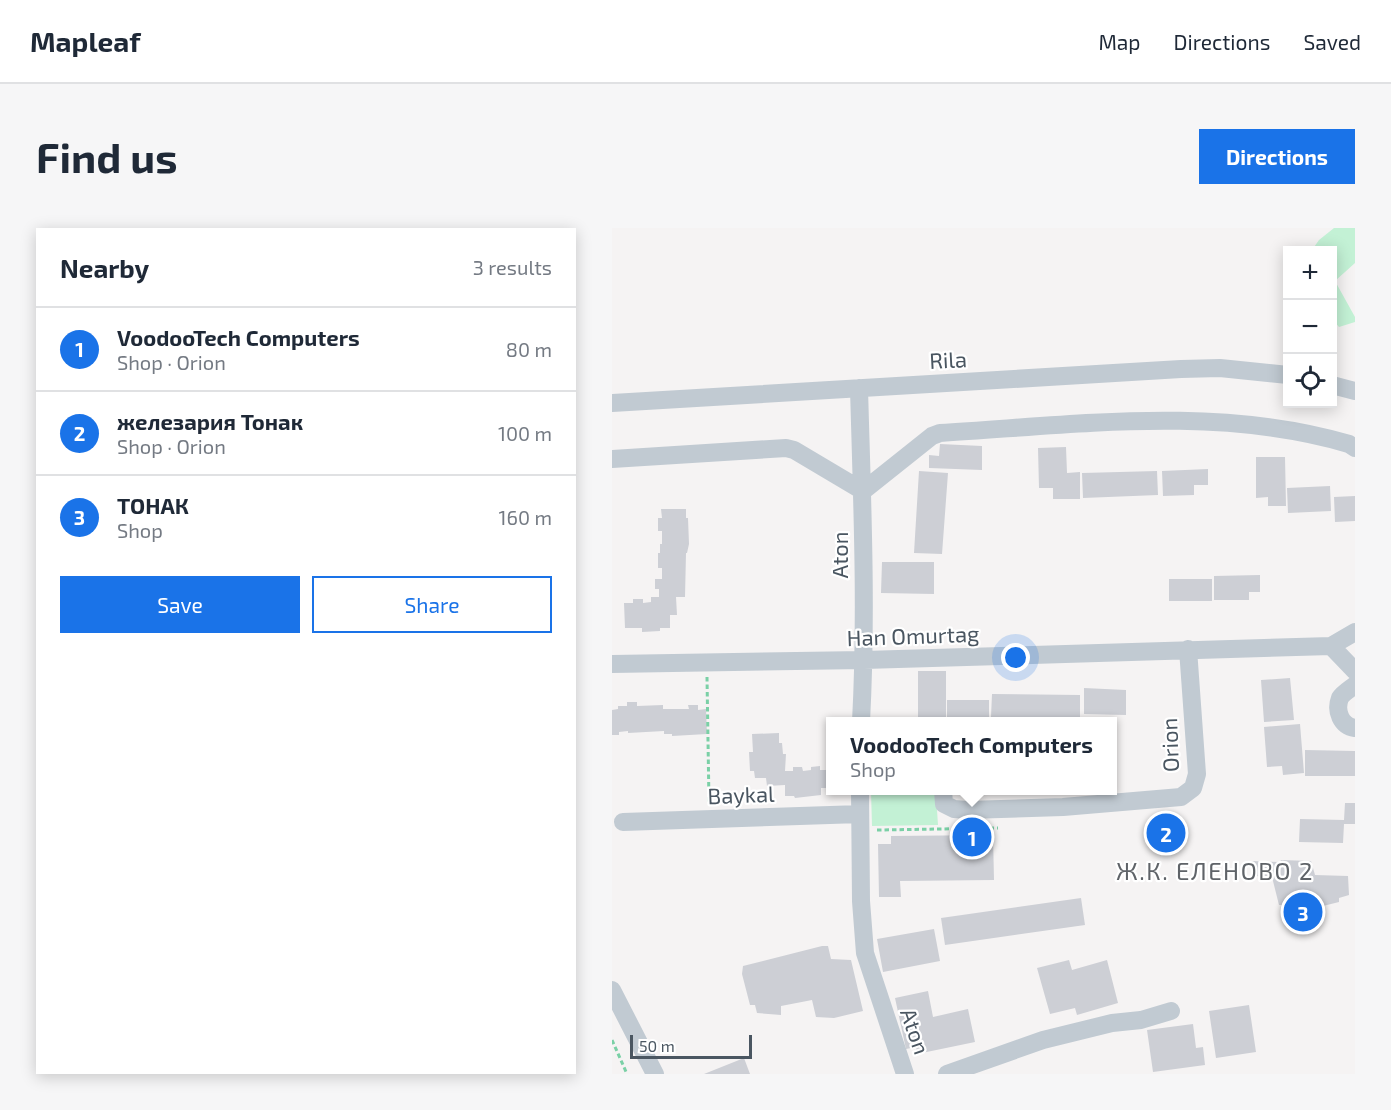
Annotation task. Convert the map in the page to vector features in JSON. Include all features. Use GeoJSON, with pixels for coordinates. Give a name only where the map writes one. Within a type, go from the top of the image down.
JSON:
{"type":"FeatureCollection","features":[{"type":"Feature","properties":{"kind":"street","name":"Rila"},"geometry":{"type":"LineString","coordinates":[[612,404],[1181,369],[1220,368],[1283,375]]}},
{"type":"Feature","properties":{"kind":"street"},"geometry":{"type":"LineString","coordinates":[[1337,386],[1355,391]]}},
{"type":"Feature","properties":{"kind":"street","name":"Aton"},"geometry":{"type":"LineString","coordinates":[[859,388],[863,490],[864,660],[861,717]]}},
{"type":"Feature","properties":{"kind":"street"},"geometry":{"type":"LineString","coordinates":[[612,459],[786,448],[794,450],[863,490],[932,436],[940,433],[1164,420],[1213,421],[1308,433],[1349,444],[1355,448]]}},
{"type":"Feature","properties":{"kind":"street","name":"Han Omurtag"},"geometry":{"type":"LineString","coordinates":[[612,664],[706,664],[1331,646],[1355,632]]}},
{"type":"Feature","properties":{"kind":"street"},"geometry":{"type":"LineString","coordinates":[[1331,646],[1355,671]]}},
{"type":"Feature","properties":{"kind":"street","name":"Orion"},"geometry":{"type":"LineString","coordinates":[[943,795],[944,804],[954,809],[967,810],[1063,807],[1181,798],[1193,788],[1197,774],[1188,649]]}},
{"type":"Feature","properties":{"kind":"street"},"geometry":{"type":"LineString","coordinates":[[1355,685],[1344,694],[1338,707],[1344,723],[1355,728]]}},
{"type":"Feature","properties":{"kind":"street","name":"Aton"},"geometry":{"type":"LineString","coordinates":[[860,795],[861,902],[865,953],[905,1074]]}},
{"type":"Feature","properties":{"kind":"street","name":"Baykal"},"geometry":{"type":"LineString","coordinates":[[623,822],[709,819],[860,822]]}},
{"type":"Feature","properties":{"kind":"street"},"geometry":{"type":"LineString","coordinates":[[612,990],[655,1074]]}},
{"type":"Feature","properties":{"kind":"street"},"geometry":{"type":"LineString","coordinates":[[947,1074],[1043,1040],[1112,1023],[1141,1020],[1172,1011]]}},
{"type":"Feature","properties":{"kind":"path"},"geometry":{"type":"LineString","coordinates":[[706,664],[709,819]]}},
{"type":"Feature","properties":{"kind":"path"},"geometry":{"type":"LineString","coordinates":[[860,822],[998,828]]}},
{"type":"Feature","properties":{"kind":"path"},"geometry":{"type":"LineString","coordinates":[[612,1040],[627,1074]]}},
{"type":"Feature","properties":{"kind":"green space"},"geometry":{"type":"Polygon","coordinates":[[[1334,228],[1355,228],[1355,263],[1337,279],[1337,246],[1315,246],[1334,228]]]}},
{"type":"Feature","properties":{"kind":"green space"},"geometry":{"type":"Polygon","coordinates":[[[1337,285],[1355,317],[1355,322],[1339,327],[1337,325],[1337,285]]]}},
{"type":"Feature","properties":{"kind":"green space"},"geometry":{"type":"Polygon","coordinates":[[[871,795],[936,795],[938,825],[872,826],[871,795]]]}},
{"type":"Feature","properties":{"kind":"building"},"geometry":{"type":"Polygon","coordinates":[[[940,444],[982,446],[982,470],[929,468],[929,455],[939,456],[940,444]]]}},
{"type":"Feature","properties":{"kind":"building"},"geometry":{"type":"Polygon","coordinates":[[[1066,447],[1067,473],[1080,472],[1080,499],[1053,499],[1053,488],[1039,488],[1038,448],[1066,447]]]}},
{"type":"Feature","properties":{"kind":"building"},"geometry":{"type":"Polygon","coordinates":[[[1256,457],[1285,457],[1286,506],[1268,506],[1268,497],[1256,498],[1256,457]]]}},
{"type":"Feature","properties":{"kind":"building"},"geometry":{"type":"Polygon","coordinates":[[[1208,469],[1208,485],[1194,485],[1194,495],[1163,496],[1162,471],[1208,469]]]}},
{"type":"Feature","properties":{"kind":"building"},"geometry":{"type":"Polygon","coordinates":[[[919,471],[948,473],[942,554],[914,553],[919,471]]]}},
{"type":"Feature","properties":{"kind":"building"},"geometry":{"type":"Polygon","coordinates":[[[1157,471],[1158,495],[1083,498],[1082,473],[1157,471]]]}},
{"type":"Feature","properties":{"kind":"building"},"geometry":{"type":"Polygon","coordinates":[[[1330,486],[1331,511],[1288,513],[1287,488],[1330,486]]]}},
{"type":"Feature","properties":{"kind":"building"},"geometry":{"type":"Polygon","coordinates":[[[1355,496],[1355,521],[1335,522],[1334,497],[1355,496]]]}},
{"type":"Feature","properties":{"kind":"building"},"geometry":{"type":"Polygon","coordinates":[[[661,509],[686,509],[689,544],[686,553],[685,597],[676,597],[677,615],[670,615],[670,628],[642,632],[642,628],[625,628],[624,603],[633,603],[633,599],[643,599],[643,603],[651,602],[651,597],[659,597],[659,589],[655,589],[655,579],[662,579],[662,568],[658,568],[658,553],[660,553],[660,544],[662,544],[662,531],[658,531],[658,518],[662,518],[661,509]]]}},
{"type":"Feature","properties":{"kind":"building"},"geometry":{"type":"Polygon","coordinates":[[[882,562],[934,562],[934,594],[881,593],[882,562]]]}},
{"type":"Feature","properties":{"kind":"building"},"geometry":{"type":"Polygon","coordinates":[[[1260,575],[1260,592],[1249,592],[1249,600],[1214,600],[1214,576],[1260,575]]]}},
{"type":"Feature","properties":{"kind":"building"},"geometry":{"type":"Polygon","coordinates":[[[1169,579],[1212,579],[1212,601],[1169,601],[1169,579]]]}},
{"type":"Feature","properties":{"kind":"building"},"geometry":{"type":"Polygon","coordinates":[[[918,671],[946,671],[946,717],[918,717],[918,671]]]}},
{"type":"Feature","properties":{"kind":"building"},"geometry":{"type":"Polygon","coordinates":[[[1290,678],[1294,720],[1264,722],[1261,680],[1290,678]]]}},
{"type":"Feature","properties":{"kind":"building"},"geometry":{"type":"Polygon","coordinates":[[[1084,688],[1126,690],[1126,715],[1084,714],[1084,688]]]}},
{"type":"Feature","properties":{"kind":"building"},"geometry":{"type":"Polygon","coordinates":[[[992,694],[1080,695],[1080,717],[991,717],[992,694]]]}},
{"type":"Feature","properties":{"kind":"building"},"geometry":{"type":"Polygon","coordinates":[[[947,700],[989,700],[989,717],[947,717],[947,700]]]}},
{"type":"Feature","properties":{"kind":"building"},"geometry":{"type":"Polygon","coordinates":[[[627,702],[637,702],[637,706],[663,705],[663,709],[689,709],[688,705],[698,705],[698,710],[706,709],[707,734],[672,736],[672,734],[664,734],[664,731],[628,733],[628,731],[612,735],[612,710],[618,709],[618,706],[627,706],[627,702]]]}},
{"type":"Feature","properties":{"kind":"building"},"geometry":{"type":"Polygon","coordinates":[[[1300,724],[1304,773],[1283,775],[1282,766],[1267,767],[1264,727],[1300,724]]]}},
{"type":"Feature","properties":{"kind":"building"},"geometry":{"type":"Polygon","coordinates":[[[779,733],[779,743],[782,743],[783,754],[786,754],[785,771],[793,771],[793,767],[802,767],[803,771],[820,766],[820,770],[826,770],[826,788],[821,788],[821,795],[795,798],[785,796],[785,785],[767,786],[766,778],[755,778],[754,771],[750,771],[749,752],[753,752],[752,734],[779,733]]]}},
{"type":"Feature","properties":{"kind":"building"},"geometry":{"type":"Polygon","coordinates":[[[1305,750],[1355,751],[1355,776],[1305,776],[1305,750]]]}},
{"type":"Feature","properties":{"kind":"building"},"geometry":{"type":"Polygon","coordinates":[[[1345,803],[1355,803],[1355,824],[1344,824],[1343,843],[1299,842],[1300,819],[1344,820],[1345,803]]]}},
{"type":"Feature","properties":{"kind":"building"},"geometry":{"type":"Polygon","coordinates":[[[993,835],[994,880],[900,881],[901,897],[879,897],[878,844],[891,844],[891,836],[993,835]]]}},
{"type":"Feature","properties":{"kind":"building"},"geometry":{"type":"Polygon","coordinates":[[[1281,860],[1311,861],[1315,875],[1348,876],[1349,895],[1339,898],[1339,902],[1299,912],[1293,912],[1291,905],[1279,905],[1272,877],[1255,876],[1251,861],[1280,862],[1281,860]]]}},
{"type":"Feature","properties":{"kind":"building"},"geometry":{"type":"Polygon","coordinates":[[[1081,898],[1085,925],[945,945],[941,918],[1081,898]]]}},
{"type":"Feature","properties":{"kind":"building"},"geometry":{"type":"Polygon","coordinates":[[[934,929],[940,961],[883,972],[877,939],[934,929]]]}},
{"type":"Feature","properties":{"kind":"building"},"geometry":{"type":"Polygon","coordinates":[[[828,946],[831,959],[851,960],[863,1011],[834,1018],[816,1017],[812,1000],[781,1006],[781,1015],[757,1013],[755,1005],[750,1005],[742,974],[743,966],[828,946]]]}},
{"type":"Feature","properties":{"kind":"building"},"geometry":{"type":"Polygon","coordinates":[[[1069,960],[1072,970],[1107,960],[1118,1003],[1077,1015],[1075,1008],[1050,1014],[1037,968],[1069,960]]]}},
{"type":"Feature","properties":{"kind":"building"},"geometry":{"type":"Polygon","coordinates":[[[928,991],[933,1017],[968,1009],[975,1042],[917,1054],[916,1047],[906,1049],[895,998],[928,991]]]}},
{"type":"Feature","properties":{"kind":"building"},"geometry":{"type":"Polygon","coordinates":[[[1249,1005],[1256,1052],[1216,1058],[1209,1011],[1249,1005]]]}},
{"type":"Feature","properties":{"kind":"building"},"geometry":{"type":"Polygon","coordinates":[[[1193,1024],[1196,1048],[1203,1047],[1205,1065],[1153,1072],[1147,1030],[1193,1024]]]}},
{"type":"Feature","properties":{"kind":"building"},"geometry":{"type":"Polygon","coordinates":[[[744,1058],[750,1074],[704,1074],[744,1058]]]}},
{"type":"Feature","properties":{"kind":"place","name":"железария Тонак"},"geometry":{"type":"Point","coordinates":[1166,833]}},
{"type":"Feature","properties":{"kind":"place","name":"VoodooTech Computers"},"geometry":{"type":"Point","coordinates":[972,837]}},
{"type":"Feature","properties":{"kind":"place","name":"ТОНАК"},"geometry":{"type":"Point","coordinates":[1303,912]}},
{"type":"Feature","properties":{"kind":"district","name":"Ж.К. ЕЛЕНОВО 2"},"geometry":{"type":"Point","coordinates":[1215,870]}}]}
